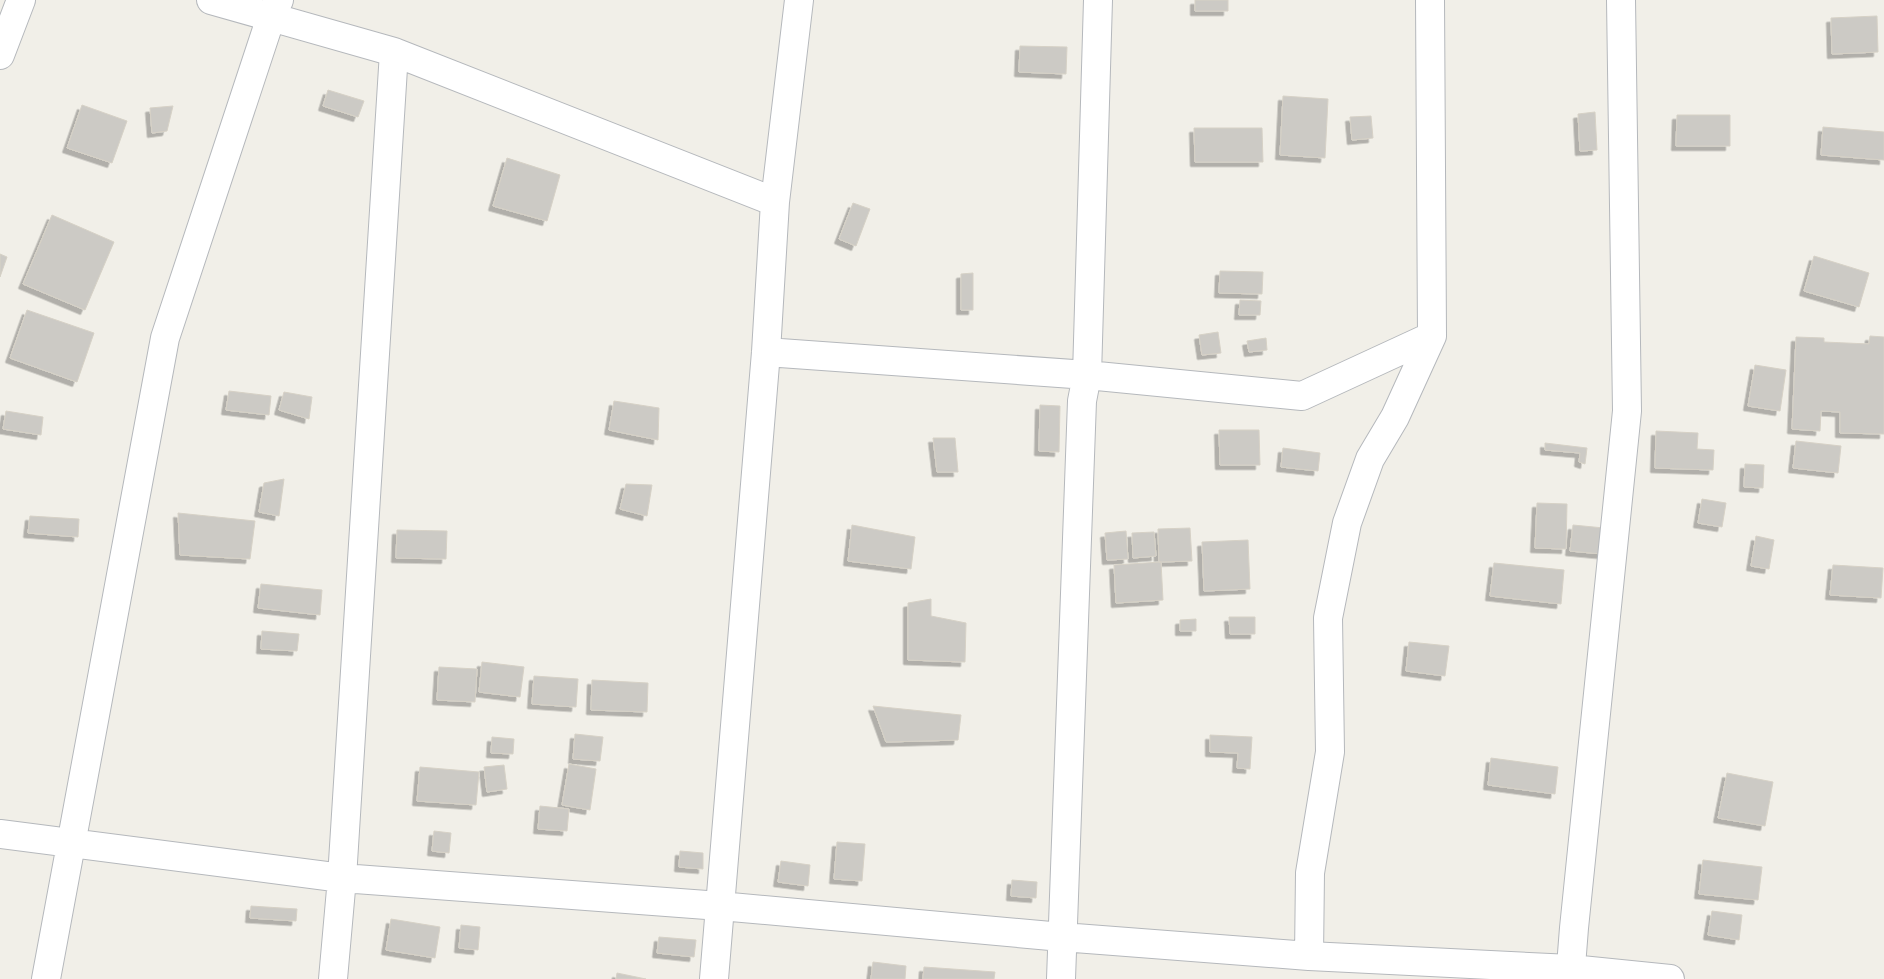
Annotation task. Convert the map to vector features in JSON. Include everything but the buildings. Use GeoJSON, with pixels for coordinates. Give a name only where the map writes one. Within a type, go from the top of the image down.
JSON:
{"type":"FeatureCollection","features":[{"type":"Feature","properties":{"kind":"street"},"geometry":{"type":"LineString","coordinates":[[0,55],[21,0]]}},
{"type":"Feature","properties":{"kind":"street"},"geometry":{"type":"LineString","coordinates":[[211,0],[275,8],[394,52],[775,202]]}},
{"type":"Feature","properties":{"kind":"street"},"geometry":{"type":"LineString","coordinates":[[714,979],[766,352],[775,202],[799,0]]}},
{"type":"Feature","properties":{"kind":"street"},"geometry":{"type":"LineString","coordinates":[[1061,979],[1082,401],[1087,375],[1098,0]]}},
{"type":"Feature","properties":{"kind":"street"},"geometry":{"type":"LineString","coordinates":[[1309,956],[1310,873],[1330,752],[1328,618],[1347,523],[1370,459],[1395,417],[1432,336],[1430,0]]}},
{"type":"Feature","properties":{"kind":"street"},"geometry":{"type":"LineString","coordinates":[[1571,974],[1577,898],[1628,411],[1621,0]]}},
{"type":"Feature","properties":{"kind":"street"},"geometry":{"type":"LineString","coordinates":[[46,979],[165,338],[275,8]]}},
{"type":"Feature","properties":{"kind":"street"},"geometry":{"type":"LineString","coordinates":[[333,979],[342,878],[394,52]]}},
{"type":"Feature","properties":{"kind":"street"},"geometry":{"type":"LineString","coordinates":[[766,352],[1087,375],[1302,396],[1432,336]]}},
{"type":"Feature","properties":{"kind":"street"},"geometry":{"type":"LineString","coordinates":[[0,834],[342,878],[720,906],[1062,937],[1309,956],[1670,979]]}}]}
